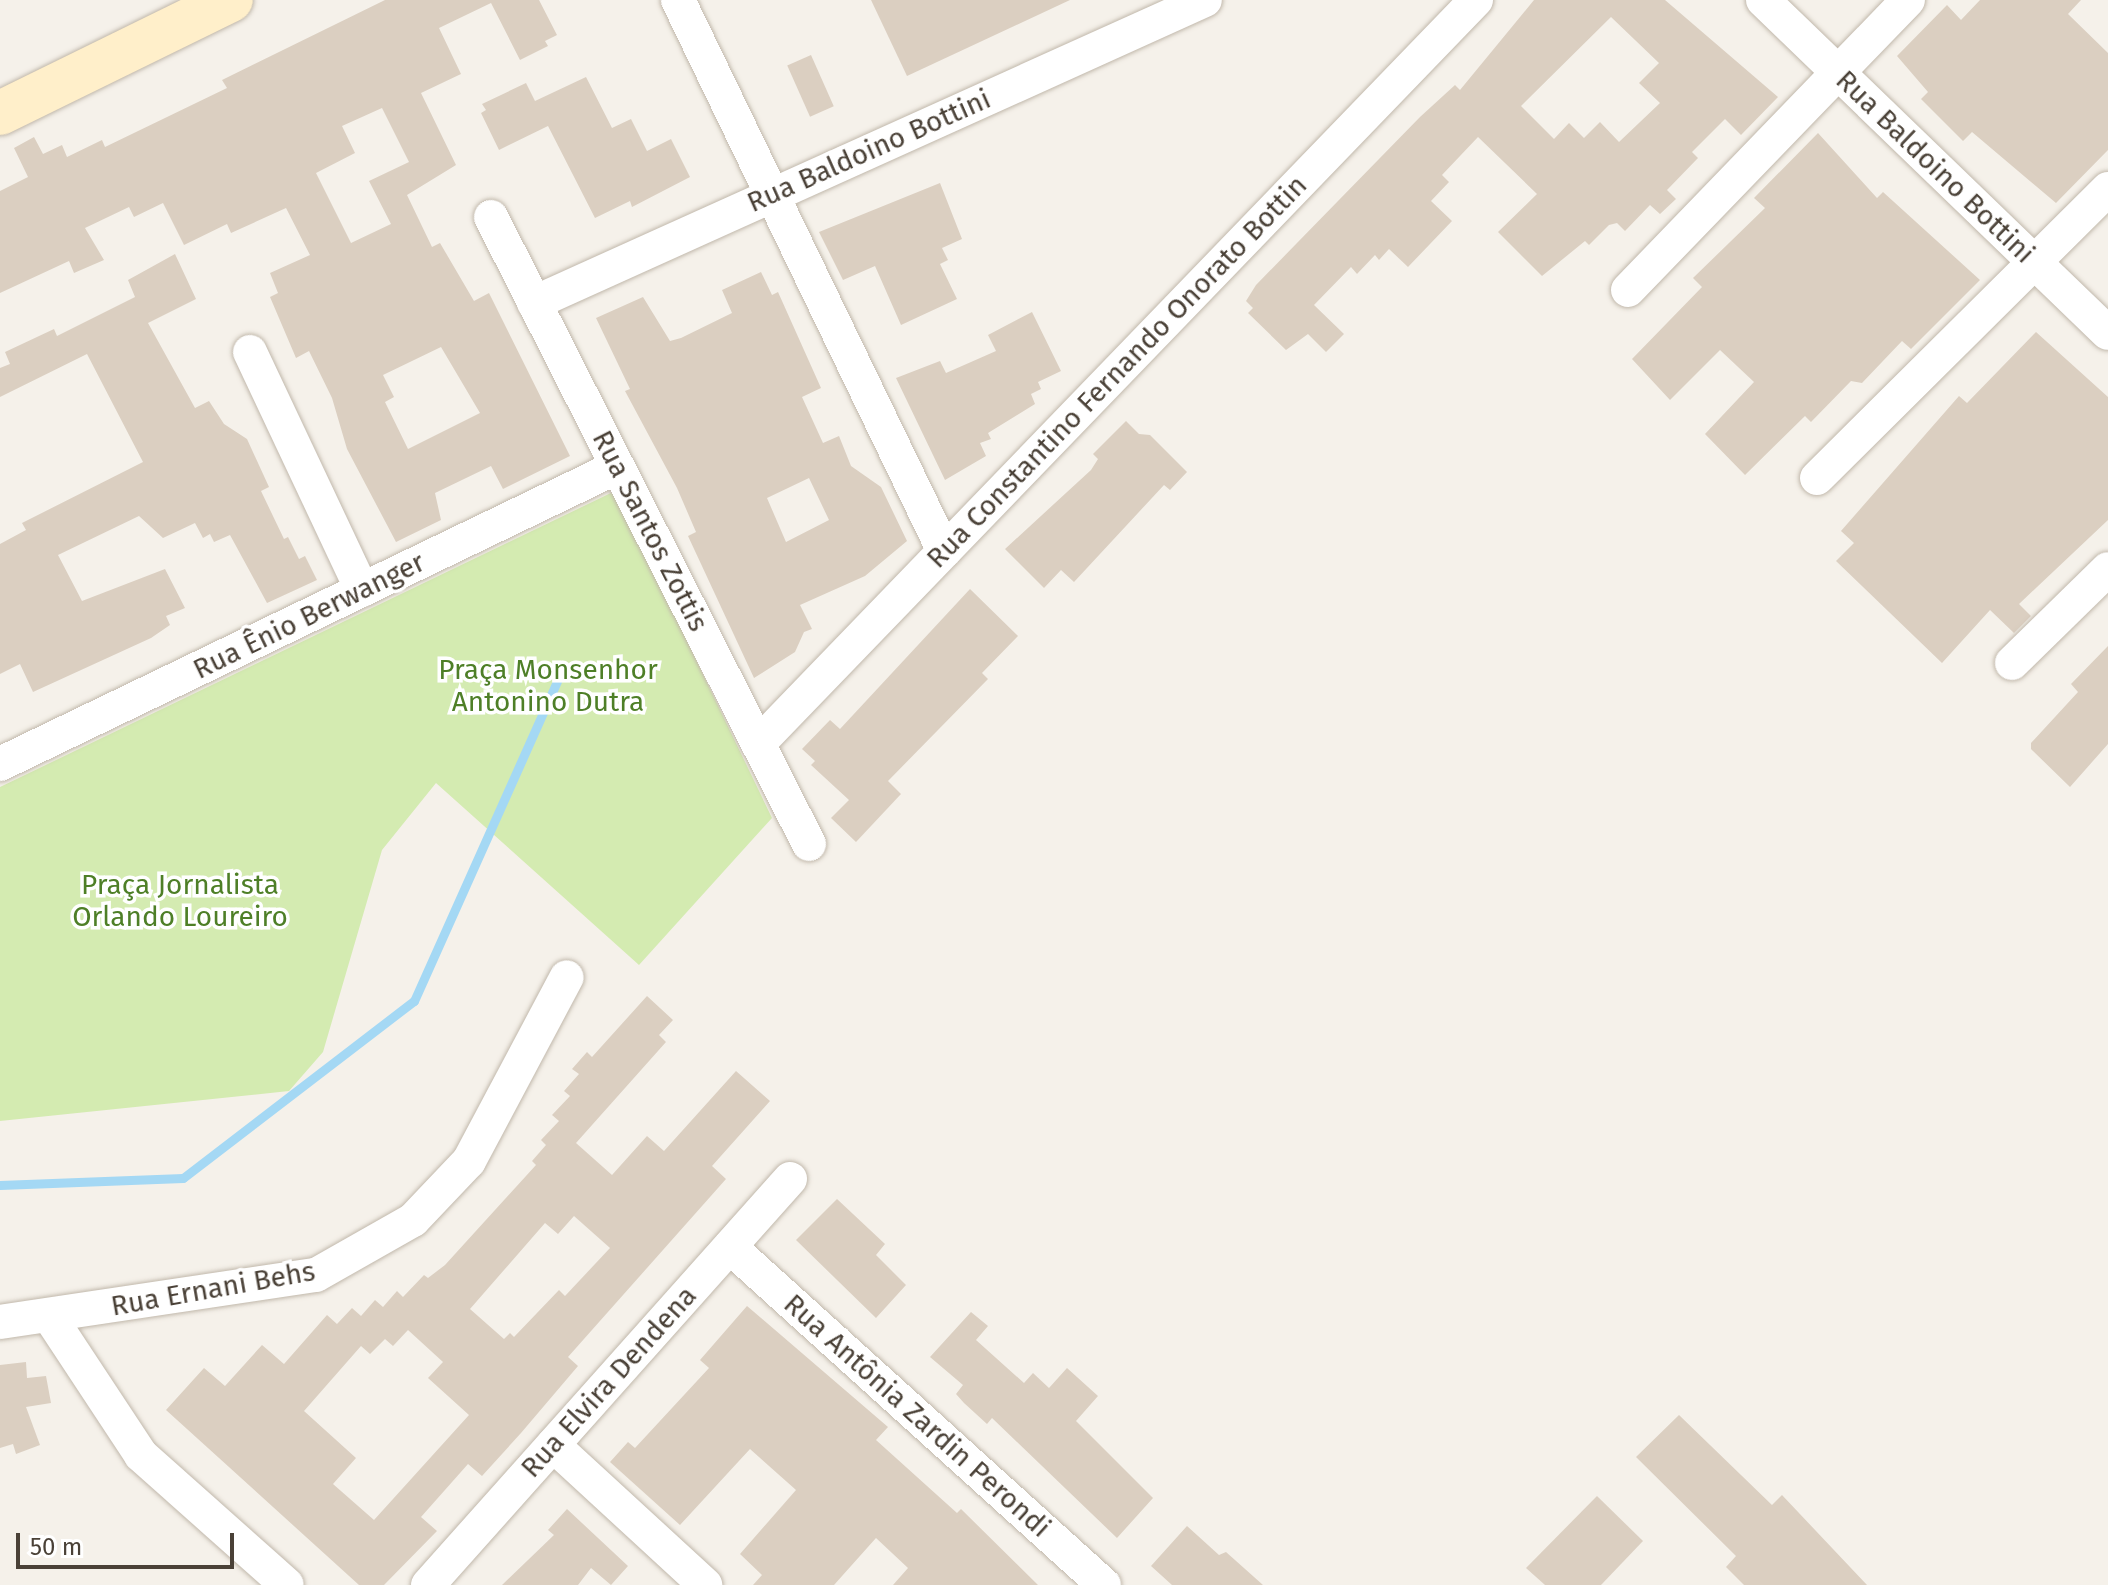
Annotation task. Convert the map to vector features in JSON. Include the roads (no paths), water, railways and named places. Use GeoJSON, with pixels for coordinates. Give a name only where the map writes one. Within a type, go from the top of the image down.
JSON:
{"type":"FeatureCollection","features":[{"type":"Feature","properties":{"kind":"street"},"geometry":{"type":"LineString","coordinates":[[0,113],[231,0]]}},
{"type":"Feature","properties":{"kind":"street"},"geometry":{"type":"LineString","coordinates":[[678,0],[944,551]]}},
{"type":"Feature","properties":{"kind":"street","name":"Rua Baldoino Bottini"},"geometry":{"type":"LineString","coordinates":[[534,303],[1205,0]]}},
{"type":"Feature","properties":{"kind":"street","name":"Rua Constantino Fernando Onorato Bottin"},"geometry":{"type":"LineString","coordinates":[[758,744],[1476,0]]}},
{"type":"Feature","properties":{"kind":"street","name":"Rua Baldoino Bottini"},"geometry":{"type":"LineString","coordinates":[[1763,0],[2108,333]]}},
{"type":"Feature","properties":{"kind":"street"},"geometry":{"type":"LineString","coordinates":[[1628,290],[1908,0]]}},
{"type":"Feature","properties":{"kind":"street"},"geometry":{"type":"LineString","coordinates":[[1817,478],[2036,264],[2108,189]]}},
{"type":"Feature","properties":{"kind":"street","name":"Rua Santos Zottis"},"geometry":{"type":"LineString","coordinates":[[491,217],[809,844]]}},
{"type":"Feature","properties":{"kind":"street"},"geometry":{"type":"LineString","coordinates":[[250,352],[362,590]]}},
{"type":"Feature","properties":{"kind":"street","name":"Rua Ênio Berwanger"},"geometry":{"type":"LineString","coordinates":[[0,764],[617,467]]}},
{"type":"Feature","properties":{"kind":"street"},"geometry":{"type":"LineString","coordinates":[[2012,663],[2108,569]]}},
{"type":"Feature","properties":{"kind":"street","name":"Rua Ernani Behs"},"geometry":{"type":"LineString","coordinates":[[0,1322],[50,1317],[316,1275],[413,1220],[469,1161],[567,977]]}},
{"type":"Feature","properties":{"kind":"street","name":"Rua Elvira Dendena"},"geometry":{"type":"LineString","coordinates":[[428,1585],[790,1179]]}},
{"type":"Feature","properties":{"kind":"street","name":"Rua Antônia Zardin Perondi"},"geometry":{"type":"LineString","coordinates":[[730,1247],[1104,1585]]}},
{"type":"Feature","properties":{"kind":"street"},"geometry":{"type":"LineString","coordinates":[[50,1317],[141,1455],[287,1585]]}},
{"type":"Feature","properties":{"kind":"street"},"geometry":{"type":"LineString","coordinates":[[553,1445],[705,1585]]}},
{"type":"Feature","properties":{"kind":"waterway"},"geometry":{"type":"LineString","coordinates":[[0,1185],[183,1178],[414,1001],[557,682]]}},
{"type":"Feature","properties":{"kind":"park label","name":"Praça Monsenhor Antonino Dutra"},"geometry":{"type":"Point","coordinates":[548,686]}},
{"type":"Feature","properties":{"kind":"park label","name":"Praça Jornalista Orlando Loureiro"},"geometry":{"type":"Point","coordinates":[180,901]}}]}
